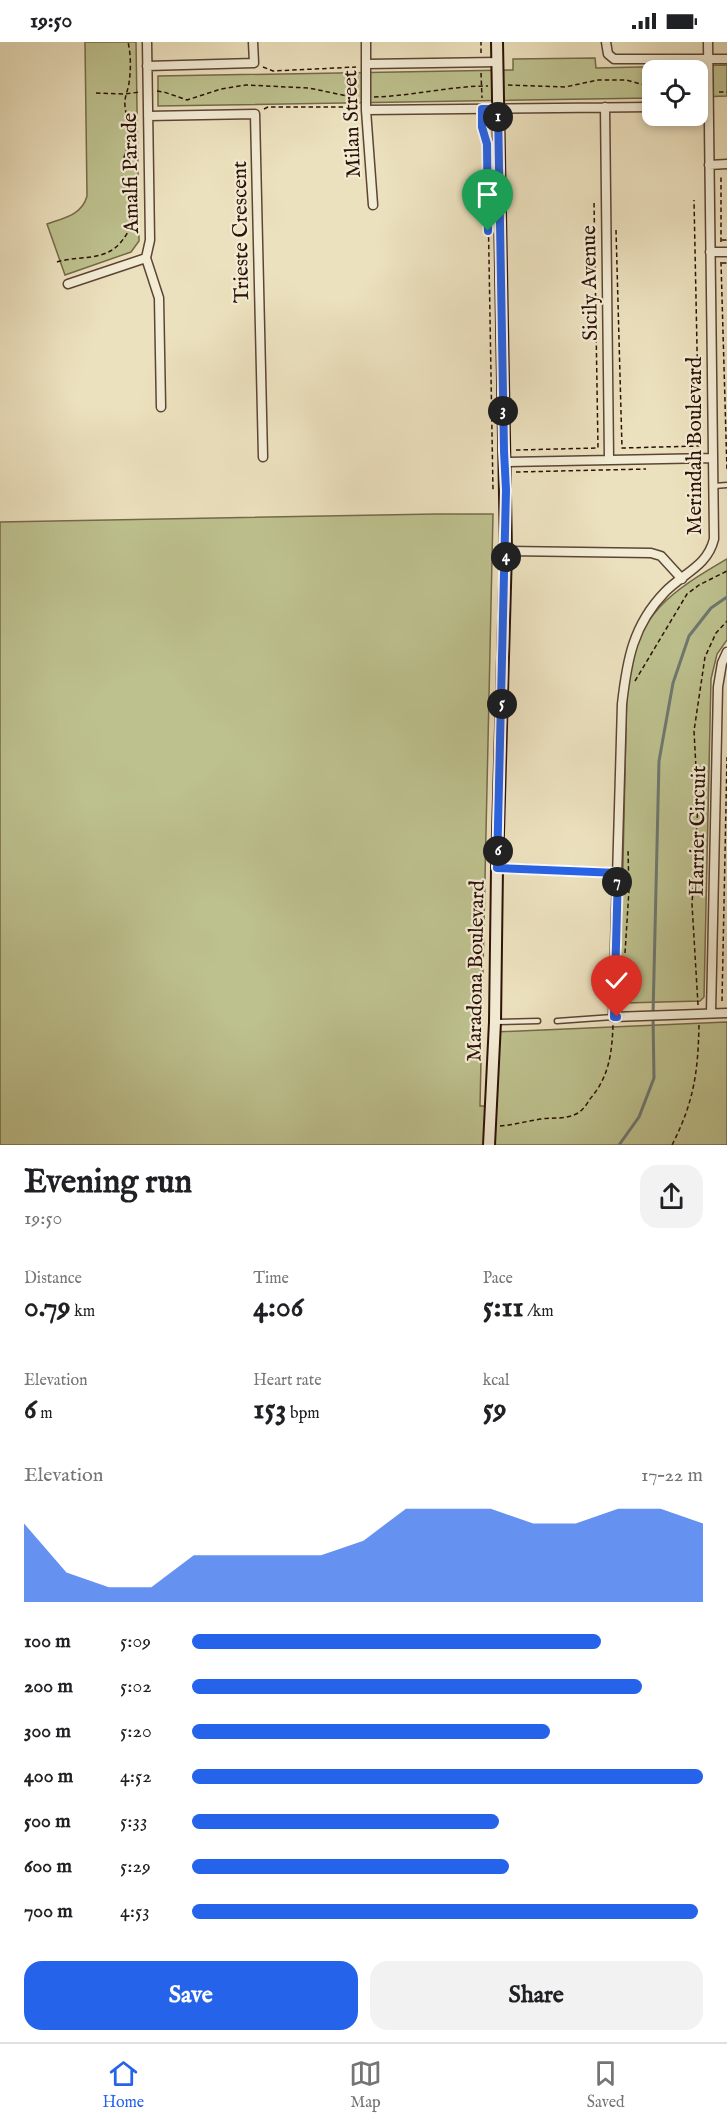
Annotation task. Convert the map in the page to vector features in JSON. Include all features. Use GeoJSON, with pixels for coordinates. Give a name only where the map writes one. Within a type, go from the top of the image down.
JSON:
{"type":"FeatureCollection","features":[{"type":"Feature","properties":{"kind":"street","name":"Amalfi Parade"},"geometry":{"type":"LineString","coordinates":[[68,284],[146,258],[150,240],[147,42]]}},
{"type":"Feature","properties":{"kind":"street"},"geometry":{"type":"LineString","coordinates":[[147,66],[254,63],[253,42]]}},
{"type":"Feature","properties":{"kind":"street","name":"Milan Street"},"geometry":{"type":"LineString","coordinates":[[366,42],[366,110],[372,206]]}},
{"type":"Feature","properties":{"kind":"street","name":"Maradona Boulevard"},"geometry":{"type":"LineString","coordinates":[[489,1145],[495,1022],[506,551],[497,42]]}},
{"type":"Feature","properties":{"kind":"street"},"geometry":{"type":"LineString","coordinates":[[606,42],[608,54],[614,59],[727,59]]}},
{"type":"Feature","properties":{"kind":"street","name":"Merindah Boulevard"},"geometry":{"type":"LineString","coordinates":[[614,1017],[622,704],[630,652],[646,615],[667,590],[703,562],[712,549],[715,529],[708,42]]}},
{"type":"Feature","properties":{"kind":"street"},"geometry":{"type":"LineString","coordinates":[[367,64],[498,62]]}},
{"type":"Feature","properties":{"kind":"street","name":"Sicily Avenue"},"geometry":{"type":"LineString","coordinates":[[605,107],[609,459]]}},
{"type":"Feature","properties":{"kind":"street"},"geometry":{"type":"LineString","coordinates":[[366,110],[642,107]]}},
{"type":"Feature","properties":{"kind":"street"},"geometry":{"type":"LineString","coordinates":[[148,117],[255,114]]}},
{"type":"Feature","properties":{"kind":"street","name":"Trieste Crescent"},"geometry":{"type":"LineString","coordinates":[[255,114],[263,457]]}},
{"type":"Feature","properties":{"kind":"street"},"geometry":{"type":"LineString","coordinates":[[709,165],[724,164]]}},
{"type":"Feature","properties":{"kind":"street"},"geometry":{"type":"LineString","coordinates":[[710,252],[724,252]]}},
{"type":"Feature","properties":{"kind":"street"},"geometry":{"type":"LineString","coordinates":[[146,258],[159,298],[161,407]]}},
{"type":"Feature","properties":{"kind":"street"},"geometry":{"type":"LineString","coordinates":[[505,462],[713,458]]}},
{"type":"Feature","properties":{"kind":"street"},"geometry":{"type":"LineString","coordinates":[[506,551],[651,553],[661,556],[682,579]]}},
{"type":"Feature","properties":{"kind":"street","name":"Harrier Circuit"},"geometry":{"type":"LineString","coordinates":[[711,1013],[718,687],[720,669],[727,652]]}},
{"type":"Feature","properties":{"kind":"street"},"geometry":{"type":"LineString","coordinates":[[497,868],[618,873]]}},
{"type":"Feature","properties":{"kind":"street"},"geometry":{"type":"LineString","coordinates":[[614,1017],[727,1013]]}},
{"type":"Feature","properties":{"kind":"lane"},"geometry":{"type":"LineString","coordinates":[[714,486],[727,485]]}},
{"type":"Feature","properties":{"kind":"lane"},"geometry":{"type":"LineString","coordinates":[[557,1021],[614,1017]]}},
{"type":"Feature","properties":{"kind":"lane"},"geometry":{"type":"LineString","coordinates":[[495,1022],[538,1021]]}},
{"type":"Feature","properties":{"kind":"path"},"geometry":{"type":"LineString","coordinates":[[57,262],[68,258],[96,257],[114,249],[127,235],[132,221],[133,208],[124,185],[122,172],[124,155],[131,135],[125,105],[130,71],[128,42]]}},
{"type":"Feature","properties":{"kind":"path"},"geometry":{"type":"LineString","coordinates":[[481,42],[482,127],[487,144],[493,491]]}},
{"type":"Feature","properties":{"kind":"path"},"geometry":{"type":"LineString","coordinates":[[254,63],[273,71],[352,68],[367,64]]}},
{"type":"Feature","properties":{"kind":"path"},"geometry":{"type":"LineString","coordinates":[[255,114],[268,107],[355,106],[366,110]]}},
{"type":"Feature","properties":{"kind":"path"},"geometry":{"type":"LineString","coordinates":[[724,164],[721,240],[724,252]]}},
{"type":"Feature","properties":{"kind":"path"},"geometry":{"type":"LineString","coordinates":[[616,225],[622,448],[699,446],[694,200]]}},
{"type":"Feature","properties":{"kind":"path"},"geometry":{"type":"LineString","coordinates":[[505,462],[598,448],[594,201]]}},
{"type":"Feature","properties":{"kind":"path"},"geometry":{"type":"LineString","coordinates":[[721,240],[727,240]]}},
{"type":"Feature","properties":{"kind":"path"},"geometry":{"type":"LineString","coordinates":[[727,263],[721,263],[727,471]]}},
{"type":"Feature","properties":{"kind":"path"},"geometry":{"type":"LineString","coordinates":[[505,462],[651,469]]}},
{"type":"Feature","properties":{"kind":"path"},"geometry":{"type":"LineString","coordinates":[[672,1145],[686,1116],[694,1092],[697,1071],[692,904],[698,813],[694,731],[705,657],[716,633],[727,621]]}},
{"type":"Feature","properties":{"kind":"path"},"geometry":{"type":"LineString","coordinates":[[722,1001],[727,757]]}},
{"type":"Feature","properties":{"kind":"green space"},"geometry":{"type":"Polygon","coordinates":[[[85,42],[136,42],[139,241],[131,252],[65,275],[47,224],[77,212],[87,196],[85,42]]]}},
{"type":"Feature","properties":{"kind":"green space"},"geometry":{"type":"Polygon","coordinates":[[[595,58],[596,68],[642,67],[642,98],[158,106],[158,76],[513,70],[513,59],[595,58]]]}},
{"type":"Feature","properties":{"kind":"green space"},"geometry":{"type":"Polygon","coordinates":[[[708,65],[727,65],[727,96],[708,97],[708,65]]]}},
{"type":"Feature","properties":{"kind":"green space"},"geometry":{"type":"Polygon","coordinates":[[[493,514],[480,1106],[490,1106],[495,1032],[727,1022],[727,1145],[0,1145],[0,522],[493,514]]]}},
{"type":"Feature","properties":{"kind":"green space"},"geometry":{"type":"Polygon","coordinates":[[[727,559],[727,640],[717,654],[711,679],[704,997],[700,1001],[625,1003],[620,999],[627,682],[632,659],[648,622],[660,607],[689,582],[727,559]]]}},
{"type":"Feature","properties":{"kind":"waterway"},"geometry":{"type":"LineString","coordinates":[[619,1145],[639,1117],[654,1078],[653,1016],[659,761],[673,683],[689,636],[711,608],[727,597]]}},
{"type":"Feature","properties":{"kind":"route"},"geometry":{"type":"LineString","coordinates":[[488,231],[487,144],[482,127],[482,109],[498,109],[506,551],[497,868],[618,873],[614,1017],[617,1017]]}}]}
